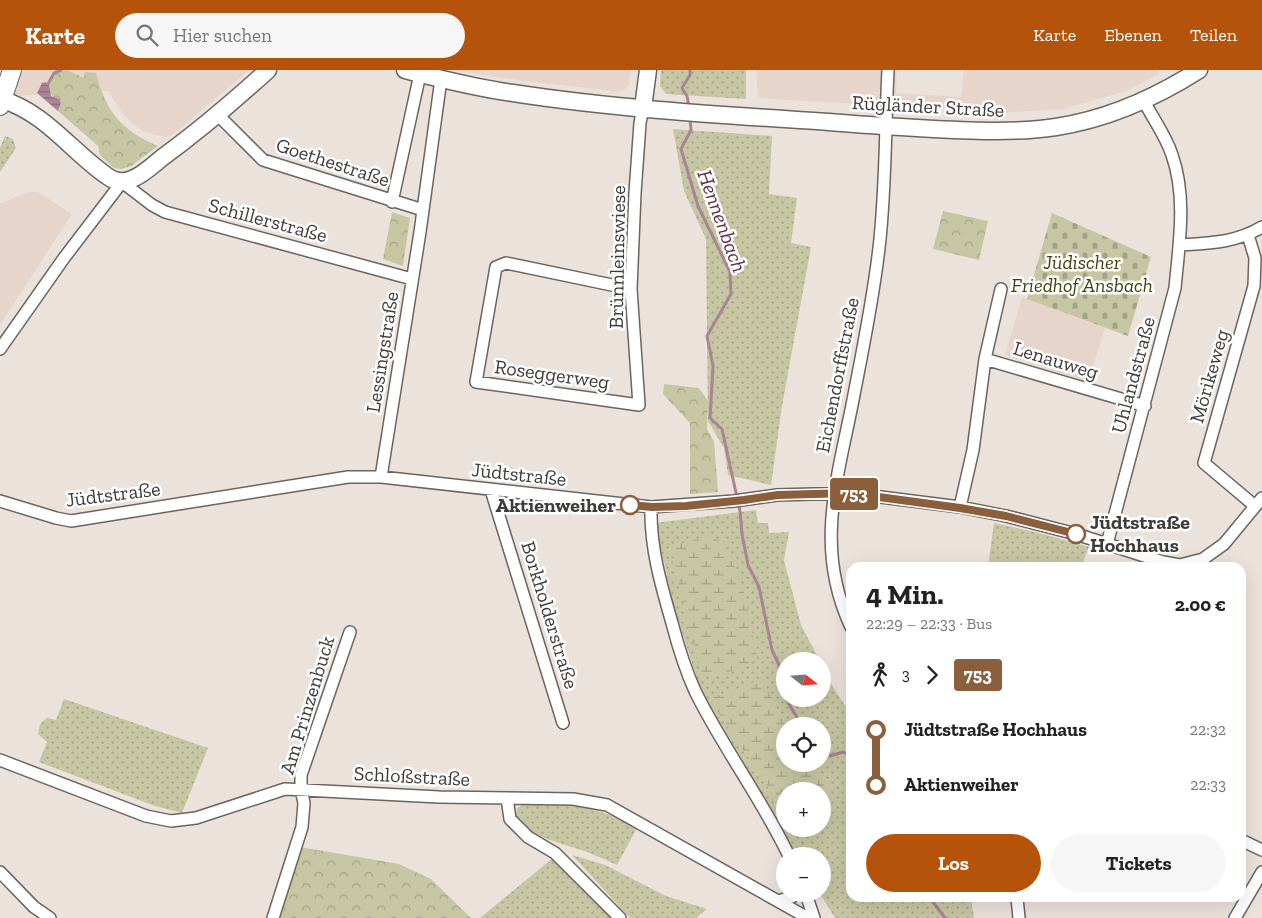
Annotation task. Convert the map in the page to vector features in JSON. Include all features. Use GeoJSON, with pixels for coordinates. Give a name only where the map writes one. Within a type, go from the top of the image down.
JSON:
{"type":"FeatureCollection","features":[{"type":"Feature","properties":{"kind":"main road"},"geometry":{"type":"LineString","coordinates":[[12,70],[1,102],[26,109],[60,135],[108,177],[122,182],[134,179],[218,115],[268,70]]}},
{"type":"Feature","properties":{"kind":"main road"},"geometry":{"type":"LineString","coordinates":[[643,108],[648,70]]}},
{"type":"Feature","properties":{"kind":"main road","name":"Rügländer Straße"},"geometry":{"type":"LineString","coordinates":[[413,72],[512,93],[643,108],[886,126],[1012,131],[1057,127],[1101,118],[1166,90],[1199,70]]}},
{"type":"Feature","properties":{"kind":"street","name":"Eichendorffstraße"},"geometry":{"type":"LineString","coordinates":[[846,616],[841,603],[831,558],[831,527],[834,493],[856,385],[879,248],[886,156],[888,70]]}},
{"type":"Feature","properties":{"kind":"street"},"geometry":{"type":"LineString","coordinates":[[392,202],[413,72]]}},
{"type":"Feature","properties":{"kind":"street","name":"Lessingstraße"},"geometry":{"type":"LineString","coordinates":[[381,477],[420,232],[441,79]]}},
{"type":"Feature","properties":{"kind":"street","name":"Uhlandstraße"},"geometry":{"type":"LineString","coordinates":[[1106,544],[1175,288],[1179,245],[1179,188],[1172,155],[1144,100]]}},
{"type":"Feature","properties":{"kind":"street","name":"Brünnleinswiese"},"geometry":{"type":"LineString","coordinates":[[639,406],[631,289],[635,193],[640,123],[643,108]]}},
{"type":"Feature","properties":{"kind":"street","name":"Goethestraße"},"geometry":{"type":"LineString","coordinates":[[218,115],[263,160],[392,202],[423,210]]}},
{"type":"Feature","properties":{"kind":"street"},"geometry":{"type":"LineString","coordinates":[[0,349],[64,258],[122,182]]}},
{"type":"Feature","properties":{"kind":"street","name":"Schillerstraße"},"geometry":{"type":"LineString","coordinates":[[122,182],[152,205],[165,212],[412,278]]}},
{"type":"Feature","properties":{"kind":"street"},"geometry":{"type":"LineString","coordinates":[[1179,245],[1236,239],[1248,235],[1262,226]]}},
{"type":"Feature","properties":{"kind":"street","name":"Mörikeweg"},"geometry":{"type":"LineString","coordinates":[[1248,235],[1255,258],[1254,286],[1204,463],[1258,502]]}},
{"type":"Feature","properties":{"kind":"street","name":"Roseggerweg"},"geometry":{"type":"LineString","coordinates":[[631,289],[506,263],[496,267],[476,382],[639,406]]}},
{"type":"Feature","properties":{"kind":"street","name":"Lenauweg"},"geometry":{"type":"LineString","coordinates":[[960,508],[973,450],[985,358],[1001,290]]}},
{"type":"Feature","properties":{"kind":"street","name":"Lenauweg"},"geometry":{"type":"LineString","coordinates":[[985,358],[1144,406]]}},
{"type":"Feature","properties":{"kind":"street","name":"Jüdtstraße"},"geometry":{"type":"LineString","coordinates":[[0,501],[71,521],[348,478],[381,477],[652,507],[739,501],[778,495],[849,493],[1006,516],[1163,562]]}},
{"type":"Feature","properties":{"kind":"street","name":"Borkholderstraße"},"geometry":{"type":"LineString","coordinates":[[491,490],[563,723]]}},
{"type":"Feature","properties":{"kind":"street"},"geometry":{"type":"LineString","coordinates":[[1196,562],[1203,560],[1224,544],[1258,502]]}},
{"type":"Feature","properties":{"kind":"street"},"geometry":{"type":"LineString","coordinates":[[652,507],[651,529],[656,559],[664,598],[682,660],[699,698],[784,847]]}},
{"type":"Feature","properties":{"kind":"street","name":"Am Prinzenbuck"},"geometry":{"type":"LineString","coordinates":[[273,918],[302,827],[304,803],[301,789],[302,775],[350,632]]}},
{"type":"Feature","properties":{"kind":"street","name":"Schloßstraße"},"geometry":{"type":"LineString","coordinates":[[0,760],[146,816],[171,821],[196,818],[285,789],[439,797],[573,799],[607,805],[776,900]]}},
{"type":"Feature","properties":{"kind":"street"},"geometry":{"type":"LineString","coordinates":[[506,798],[510,819],[528,837],[556,853],[620,918]]}},
{"type":"Feature","properties":{"kind":"street"},"geometry":{"type":"LineString","coordinates":[[1246,842],[1262,850]]}},
{"type":"Feature","properties":{"kind":"street"},"geometry":{"type":"LineString","coordinates":[[0,872],[35,912],[50,918]]}},
{"type":"Feature","properties":{"kind":"street"},"geometry":{"type":"LineString","coordinates":[[1246,901],[1262,872]]}},
{"type":"Feature","properties":{"kind":"street","name":"Schloßstraße"},"geometry":{"type":"LineString","coordinates":[[780,902],[808,918]]}},
{"type":"Feature","properties":{"kind":"street"},"geometry":{"type":"LineString","coordinates":[[809,902],[814,918]]}},
{"type":"Feature","properties":{"kind":"street"},"geometry":{"type":"LineString","coordinates":[[1017,902],[1019,918]]}},
{"type":"Feature","properties":{"kind":"street"},"geometry":{"type":"LineString","coordinates":[[1237,917],[1245,902]]}},
{"type":"Feature","properties":{"kind":"shaded area"},"geometry":{"type":"Polygon","coordinates":[[[23,70],[249,70],[174,134],[166,137],[153,135],[139,129],[122,113],[108,91],[14,96],[23,70]]]}},
{"type":"Feature","properties":{"kind":"shaded area"},"geometry":{"type":"Polygon","coordinates":[[[453,70],[631,70],[629,86],[620,92],[501,78],[453,70]]]}},
{"type":"Feature","properties":{"kind":"shaded area"},"geometry":{"type":"Polygon","coordinates":[[[756,70],[897,70],[896,93],[961,97],[964,70],[1158,70],[1159,74],[1126,91],[1063,109],[1000,113],[758,98],[756,70]]]}},
{"type":"Feature","properties":{"kind":"shaded area"},"geometry":{"type":"Polygon","coordinates":[[[45,82],[49,85],[51,96],[59,99],[61,103],[58,111],[37,93],[42,83],[45,82]]]}},
{"type":"Feature","properties":{"kind":"shaded area"},"geometry":{"type":"Polygon","coordinates":[[[27,192],[38,192],[72,214],[0,325],[0,204],[27,192]]]}},
{"type":"Feature","properties":{"kind":"shaded area"},"geometry":{"type":"Polygon","coordinates":[[[1022,297],[1105,328],[1088,382],[1005,355],[1022,297]]]}},
{"type":"Feature","properties":{"kind":"green space"},"geometry":{"type":"Polygon","coordinates":[[[67,70],[84,78],[85,72],[96,73],[105,99],[117,118],[134,133],[158,146],[131,166],[122,169],[114,168],[100,155],[98,146],[58,111],[60,107],[57,98],[51,94],[49,88],[56,73],[67,70]]]}},
{"type":"Feature","properties":{"kind":"green space"},"geometry":{"type":"Polygon","coordinates":[[[661,70],[746,70],[746,99],[666,94],[660,86],[661,70]]]}},
{"type":"Feature","properties":{"kind":"green space"},"geometry":{"type":"Polygon","coordinates":[[[673,129],[772,136],[769,194],[797,198],[791,243],[811,247],[782,406],[771,485],[728,475],[724,448],[708,421],[706,239],[684,191],[673,129]]]}},
{"type":"Feature","properties":{"kind":"green space"},"geometry":{"type":"Polygon","coordinates":[[[5,136],[13,139],[16,148],[0,172],[0,148],[5,136]]]}},
{"type":"Feature","properties":{"kind":"green space"},"geometry":{"type":"Polygon","coordinates":[[[943,211],[988,221],[979,260],[933,249],[943,211]]]}},
{"type":"Feature","properties":{"kind":"green space"},"geometry":{"type":"Polygon","coordinates":[[[392,212],[410,218],[403,266],[383,259],[392,212]]]}},
{"type":"Feature","properties":{"kind":"green space","name":"Jüdischer Friedhof Ansbach"},"geometry":{"type":"Polygon","coordinates":[[[1052,213],[1151,257],[1128,336],[1027,299],[1052,213]]]}},
{"type":"Feature","properties":{"kind":"green space"},"geometry":{"type":"Polygon","coordinates":[[[664,384],[699,388],[708,401],[707,429],[714,442],[718,492],[690,494],[690,423],[663,394],[664,384]]]}},
{"type":"Feature","properties":{"kind":"green space"},"geometry":{"type":"Polygon","coordinates":[[[756,510],[758,523],[768,523],[769,533],[789,532],[784,560],[801,625],[815,652],[776,652],[776,708],[831,708],[831,683],[846,707],[846,902],[972,902],[974,918],[835,918],[825,902],[831,902],[831,847],[792,847],[786,837],[831,837],[831,782],[776,782],[776,821],[704,700],[674,607],[655,523],[756,510]]]}},
{"type":"Feature","properties":{"kind":"green space"},"geometry":{"type":"Polygon","coordinates":[[[994,523],[1089,547],[1083,562],[989,562],[994,523]]]}},
{"type":"Feature","properties":{"kind":"green space"},"geometry":{"type":"Polygon","coordinates":[[[708,536],[726,543],[746,599],[757,658],[733,671],[702,677],[669,547],[708,536]]]}},
{"type":"Feature","properties":{"kind":"green space"},"geometry":{"type":"Polygon","coordinates":[[[762,679],[781,717],[776,717],[776,772],[818,772],[825,782],[776,782],[776,800],[709,699],[762,679]]]}},
{"type":"Feature","properties":{"kind":"green space"},"geometry":{"type":"Polygon","coordinates":[[[64,699],[208,748],[182,813],[155,806],[39,762],[47,742],[38,734],[40,724],[47,718],[56,720],[64,699]]]}},
{"type":"Feature","properties":{"kind":"green space"},"geometry":{"type":"Polygon","coordinates":[[[523,803],[585,807],[616,817],[637,828],[617,865],[536,834],[528,829],[515,816],[517,809],[523,803]]]}},
{"type":"Feature","properties":{"kind":"green space"},"geometry":{"type":"Polygon","coordinates":[[[300,847],[399,864],[431,879],[471,918],[279,918],[300,847]]]}},
{"type":"Feature","properties":{"kind":"green space"},"geometry":{"type":"Polygon","coordinates":[[[572,855],[605,865],[666,896],[707,909],[696,918],[630,918],[572,855]]]}},
{"type":"Feature","properties":{"kind":"green space"},"geometry":{"type":"Polygon","coordinates":[[[554,857],[612,918],[480,918],[554,857]]]}},
{"type":"Feature","properties":{"kind":"waterway"},"geometry":{"type":"LineString","coordinates":[[48,84],[54,73],[61,70]]}},
{"type":"Feature","properties":{"kind":"waterway","name":"Hennenbach"},"geometry":{"type":"LineString","coordinates":[[689,107],[687,96],[682,88],[690,75],[690,70]]}},
{"type":"Feature","properties":{"kind":"waterway","name":"Hennenbach"},"geometry":{"type":"LineString","coordinates":[[690,119],[691,130],[681,149],[698,206],[730,272],[731,294],[707,336],[713,366],[710,418],[722,429],[740,511],[748,565],[759,587],[772,650],[776,658]]}},
{"type":"Feature","properties":{"kind":"waterway","name":"Hennenbach"},"geometry":{"type":"LineString","coordinates":[[791,708],[797,717]]}},
{"type":"Feature","properties":{"kind":"waterway","name":"Hennenbach"},"geometry":{"type":"LineString","coordinates":[[831,756],[843,752],[846,754]]}},
{"type":"Feature","properties":{"kind":"waterway","name":"Hennenbach"},"geometry":{"type":"LineString","coordinates":[[933,902],[945,918]]}},
{"type":"Feature","properties":{"kind":"bus line","name":"753"},"geometry":{"type":"LineString","coordinates":[[630,505],[652,507],[686,506],[778,495],[849,493],[1006,516],[1076,534]]}},
{"type":"Feature","properties":{"kind":"place","name":"Aktienweiher"},"geometry":{"type":"Point","coordinates":[630,505]}},
{"type":"Feature","properties":{"kind":"place","name":"Jüdtstraße Hochhaus"},"geometry":{"type":"Point","coordinates":[1076,534]}}]}
